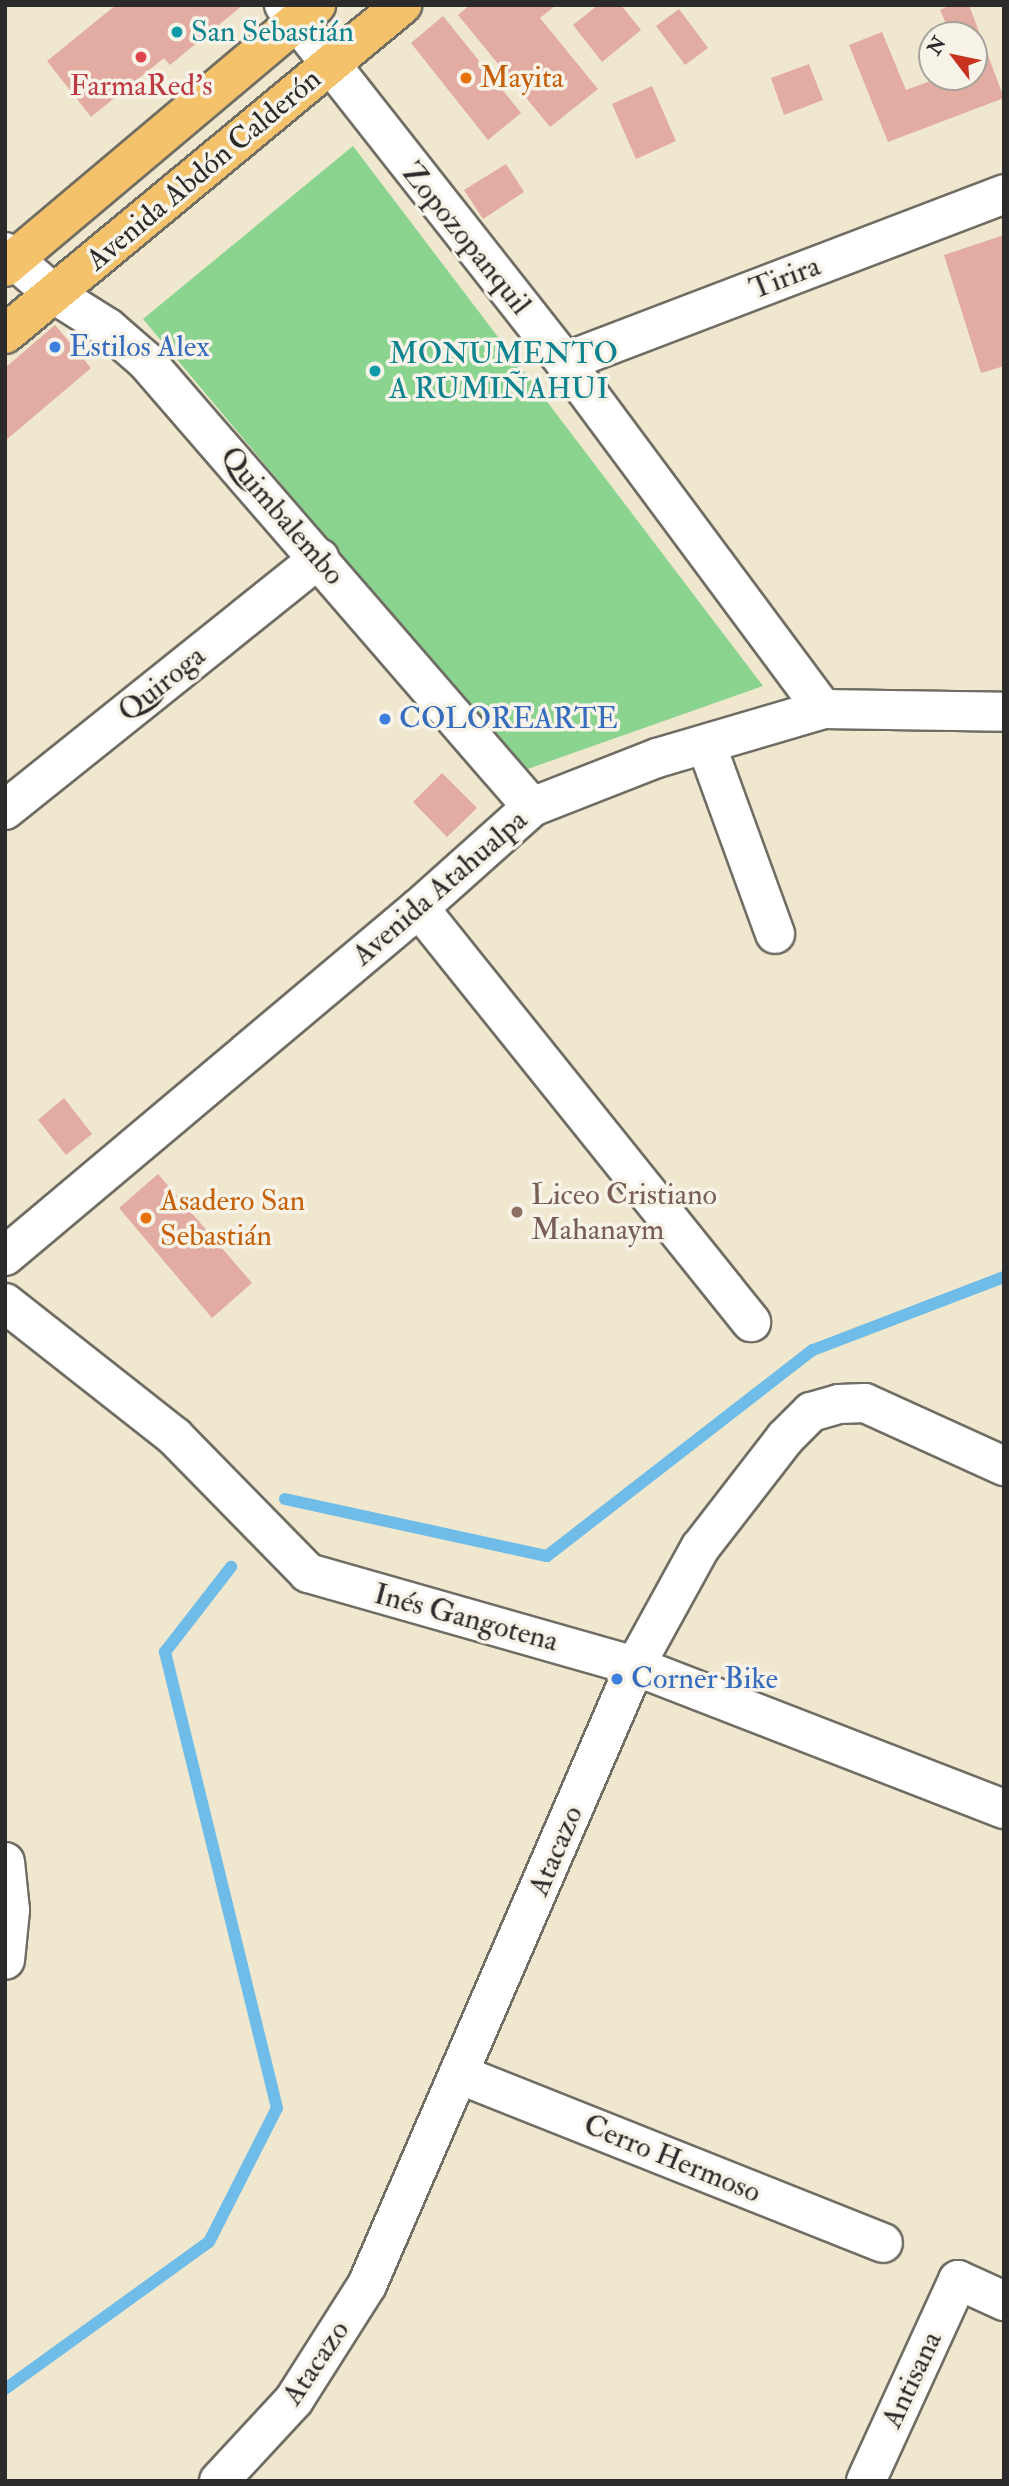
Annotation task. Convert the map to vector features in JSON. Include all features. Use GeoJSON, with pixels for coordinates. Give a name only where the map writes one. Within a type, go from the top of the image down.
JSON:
{"type":"FeatureCollection","features":[{"type":"Feature","properties":{"kind":"main road","name":"Avenida Abdón Calderón"},"geometry":{"type":"LineString","coordinates":[[5,334],[402,5]]}},
{"type":"Feature","properties":{"kind":"main road","name":"Avenida Abdón Calderón"},"geometry":{"type":"LineString","coordinates":[[8,260],[299,11]]}},
{"type":"Feature","properties":{"kind":"street","name":"Zopozopanquil"},"geometry":{"type":"LineString","coordinates":[[299,11],[329,67],[565,362],[823,709]]}},
{"type":"Feature","properties":{"kind":"street","name":"Tirira"},"geometry":{"type":"LineString","coordinates":[[565,362],[1004,194]]}},
{"type":"Feature","properties":{"kind":"street","name":"Quimbalembo"},"geometry":{"type":"LineString","coordinates":[[8,260],[54,294],[108,328],[146,361],[532,807]]}},
{"type":"Feature","properties":{"kind":"street","name":"Quiroga"},"geometry":{"type":"LineString","coordinates":[[5,810],[319,558]]}},
{"type":"Feature","properties":{"kind":"street","name":"Avenida Atahualpa"},"geometry":{"type":"LineString","coordinates":[[5,1255],[419,908],[532,807],[706,744],[823,709],[1004,712]]}},
{"type":"Feature","properties":{"kind":"street"},"geometry":{"type":"LineString","coordinates":[[706,744],[775,934]]}},
{"type":"Feature","properties":{"kind":"street"},"geometry":{"type":"LineString","coordinates":[[419,908],[751,1322]]}},
{"type":"Feature","properties":{"kind":"street","name":"Inés Gangotena"},"geometry":{"type":"LineString","coordinates":[[5,1303],[175,1437],[308,1573],[635,1666],[1004,1810]]}},
{"type":"Feature","properties":{"kind":"street","name":"Atacazo"},"geometry":{"type":"LineString","coordinates":[[219,2481],[294,2400],[367,2285],[461,2075],[635,1666],[700,1548],[785,1437],[811,1412],[839,1404],[865,1403],[1004,1466]]}},
{"type":"Feature","properties":{"kind":"street"},"geometry":{"type":"LineString","coordinates":[[5,1863],[10,1910],[5,1960]]}},
{"type":"Feature","properties":{"kind":"street","name":"Cerro Hermoso"},"geometry":{"type":"LineString","coordinates":[[461,2075],[883,2243]]}},
{"type":"Feature","properties":{"kind":"street","name":"Antisana"},"geometry":{"type":"LineString","coordinates":[[866,2481],[958,2280],[1004,2301]]}},
{"type":"Feature","properties":{"kind":"green space"},"geometry":{"type":"Polygon","coordinates":[[[353,146],[763,686],[522,771],[143,319],[353,146]]]}},
{"type":"Feature","properties":{"kind":"building"},"geometry":{"type":"Polygon","coordinates":[[[116,5],[243,5],[170,65],[164,58],[91,117],[47,61],[116,5]]]}},
{"type":"Feature","properties":{"kind":"building"},"geometry":{"type":"Polygon","coordinates":[[[470,5],[556,5],[540,18],[598,89],[550,127],[458,15],[470,5]]]}},
{"type":"Feature","properties":{"kind":"building"},"geometry":{"type":"Polygon","coordinates":[[[598,5],[621,5],[641,30],[602,62],[573,25],[598,5]]]}},
{"type":"Feature","properties":{"kind":"building"},"geometry":{"type":"Polygon","coordinates":[[[950,5],[969,5],[975,21],[945,21],[940,10],[950,5]]]}},
{"type":"Feature","properties":{"kind":"building"},"geometry":{"type":"Polygon","coordinates":[[[679,9],[708,48],[685,65],[656,26],[679,9]]]}},
{"type":"Feature","properties":{"kind":"building","name":"Mayita"},"geometry":{"type":"Polygon","coordinates":[[[443,16],[521,113],[488,140],[411,43],[443,16]]]}},
{"type":"Feature","properties":{"kind":"building"},"geometry":{"type":"Polygon","coordinates":[[[882,32],[906,90],[918,86],[918,91],[988,91],[988,55],[1004,98],[888,142],[849,45],[882,32]]]}},
{"type":"Feature","properties":{"kind":"building"},"geometry":{"type":"Polygon","coordinates":[[[809,64],[823,100],[784,115],[771,78],[809,64]]]}},
{"type":"Feature","properties":{"kind":"building"},"geometry":{"type":"Polygon","coordinates":[[[652,86],[676,141],[636,159],[612,104],[652,86]]]}},
{"type":"Feature","properties":{"kind":"building"},"geometry":{"type":"Polygon","coordinates":[[[506,164],[524,192],[483,219],[464,190],[506,164]]]}},
{"type":"Feature","properties":{"kind":"building"},"geometry":{"type":"Polygon","coordinates":[[[1004,235],[1004,366],[981,373],[944,255],[1004,235]]]}},
{"type":"Feature","properties":{"kind":"building"},"geometry":{"type":"Polygon","coordinates":[[[55,325],[91,368],[5,441],[5,368],[55,325]]]}},
{"type":"Feature","properties":{"kind":"building"},"geometry":{"type":"Polygon","coordinates":[[[442,773],[477,808],[447,837],[413,802],[442,773]]]}},
{"type":"Feature","properties":{"kind":"building"},"geometry":{"type":"Polygon","coordinates":[[[64,1098],[92,1134],[66,1155],[38,1120],[64,1098]]]}},
{"type":"Feature","properties":{"kind":"building"},"geometry":{"type":"Polygon","coordinates":[[[158,1174],[252,1283],[212,1318],[119,1208],[158,1174]]]}},
{"type":"Feature","properties":{"kind":"waterway"},"geometry":{"type":"LineString","coordinates":[[285,1499],[547,1556],[813,1350],[1004,1277]]}},
{"type":"Feature","properties":{"kind":"waterway"},"geometry":{"type":"LineString","coordinates":[[5,2389],[209,2242],[277,2108],[165,1652],[231,1567]]}},
{"type":"Feature","properties":{"kind":"place","name":"San Sebastián"},"geometry":{"type":"Point","coordinates":[177,32]}},
{"type":"Feature","properties":{"kind":"place","name":"FarmaRed's"},"geometry":{"type":"Point","coordinates":[141,57]}},
{"type":"Feature","properties":{"kind":"place","name":"Mayita"},"geometry":{"type":"Point","coordinates":[466,78]}},
{"type":"Feature","properties":{"kind":"place","name":"Estilos Alex"},"geometry":{"type":"Point","coordinates":[55,347]}},
{"type":"Feature","properties":{"kind":"place","name":"MONUMENTO A RUMIÑAHUI"},"geometry":{"type":"Point","coordinates":[375,371]}},
{"type":"Feature","properties":{"kind":"place","name":"COLOREARTE"},"geometry":{"type":"Point","coordinates":[385,719]}},
{"type":"Feature","properties":{"kind":"place","name":"Liceo Cristiano Mahanaym"},"geometry":{"type":"Point","coordinates":[517,1212]}},
{"type":"Feature","properties":{"kind":"place","name":"Asadero San Sebastián"},"geometry":{"type":"Point","coordinates":[146,1218]}},
{"type":"Feature","properties":{"kind":"place","name":"Corner Bike"},"geometry":{"type":"Point","coordinates":[617,1679]}}]}
